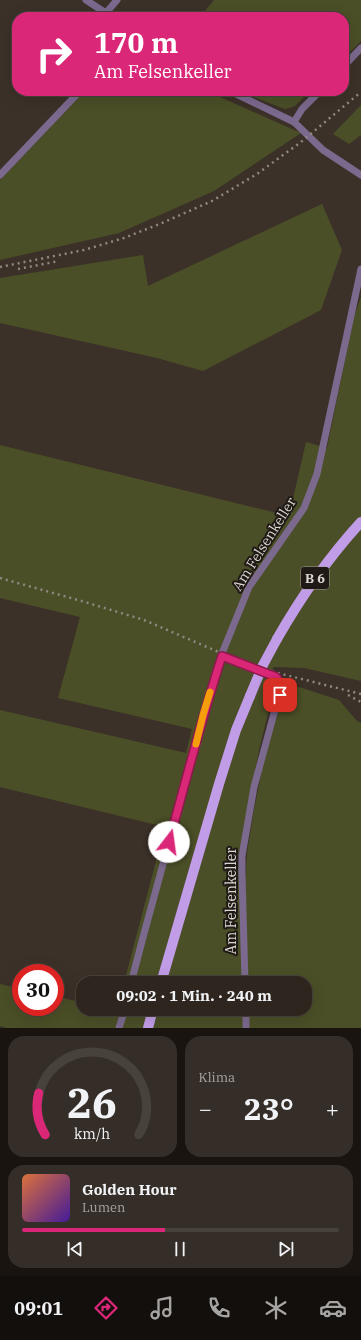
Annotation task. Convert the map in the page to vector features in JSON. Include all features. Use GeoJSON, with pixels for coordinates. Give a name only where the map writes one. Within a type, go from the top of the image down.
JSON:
{"type":"FeatureCollection","features":[{"type":"Feature","properties":{"kind":"main road","name":"B 6"},"geometry":{"type":"LineString","coordinates":[[163,976],[236,730],[263,666],[293,612],[316,578],[336,551],[361,522]]}},
{"type":"Feature","properties":{"kind":"main road"},"geometry":{"type":"LineString","coordinates":[[148,1028],[151,1016]]}},
{"type":"Feature","properties":{"kind":"street"},"geometry":{"type":"LineString","coordinates":[[86,0],[104,12]]}},
{"type":"Feature","properties":{"kind":"street"},"geometry":{"type":"LineString","coordinates":[[111,12],[117,0]]}},
{"type":"Feature","properties":{"kind":"street"},"geometry":{"type":"LineString","coordinates":[[349,61],[361,48]]}},
{"type":"Feature","properties":{"kind":"street"},"geometry":{"type":"LineString","coordinates":[[0,175],[75,96]]}},
{"type":"Feature","properties":{"kind":"street"},"geometry":{"type":"LineString","coordinates":[[240,96],[294,122],[323,150],[361,175]]}},
{"type":"Feature","properties":{"kind":"street"},"geometry":{"type":"LineString","coordinates":[[294,122],[302,110],[315,96]]}},
{"type":"Feature","properties":{"kind":"street","name":"Am Felsenkeller"},"geometry":{"type":"LineString","coordinates":[[245,976],[242,856],[254,787],[282,684],[276,677],[222,656],[249,587],[299,516],[312,488],[323,447],[361,269]]}},
{"type":"Feature","properties":{"kind":"street"},"geometry":{"type":"LineString","coordinates":[[133,976],[203,715],[222,656]]}},
{"type":"Feature","properties":{"kind":"street"},"geometry":{"type":"LineString","coordinates":[[119,1028],[123,1016]]}},
{"type":"Feature","properties":{"kind":"street"},"geometry":{"type":"LineString","coordinates":[[246,1016],[246,1028]]}},
{"type":"Feature","properties":{"kind":"green space"},"geometry":{"type":"Polygon","coordinates":[[[214,0],[361,0],[361,41],[349,53],[349,12],[204,12],[214,0]]]}},
{"type":"Feature","properties":{"kind":"green space"},"geometry":{"type":"Polygon","coordinates":[[[80,96],[219,96],[301,133],[214,191],[119,233],[0,260],[0,180],[80,96]]]}},
{"type":"Feature","properties":{"kind":"green space"},"geometry":{"type":"Polygon","coordinates":[[[251,96],[305,96],[295,106],[285,109],[251,96]]]}},
{"type":"Feature","properties":{"kind":"green space"},"geometry":{"type":"Polygon","coordinates":[[[361,105],[361,135],[349,144],[333,134],[361,105]]]}},
{"type":"Feature","properties":{"kind":"green space"},"geometry":{"type":"Polygon","coordinates":[[[322,204],[342,250],[321,310],[203,371],[157,358],[0,323],[0,278],[143,255],[148,286],[322,204]]]}},
{"type":"Feature","properties":{"kind":"green space"},"geometry":{"type":"Polygon","coordinates":[[[361,297],[361,681],[304,668],[273,667],[270,705],[259,750],[242,845],[238,857],[240,870],[243,976],[126,976],[165,827],[0,787],[0,710],[186,753],[192,729],[58,698],[80,617],[0,598],[0,445],[289,516],[306,442],[327,448],[354,316],[361,297]]]}},
{"type":"Feature","properties":{"kind":"green space"},"geometry":{"type":"Polygon","coordinates":[[[299,687],[339,700],[357,721],[361,723],[361,1028],[249,1028],[249,1016],[312,1016],[312,976],[248,976],[245,883],[247,853],[265,753],[285,691],[299,687]]]}},
{"type":"Feature","properties":{"kind":"green space"},"geometry":{"type":"Polygon","coordinates":[[[0,984],[12,987],[12,1016],[64,1016],[64,998],[76,1001],[76,1016],[244,1016],[244,1028],[6,1028],[0,1026],[0,984]]]}},
{"type":"Feature","properties":{"kind":"railway"},"geometry":{"type":"LineString","coordinates":[[0,267],[84,250],[124,238],[212,201],[257,174],[301,142],[361,92]]}},
{"type":"Feature","properties":{"kind":"railway"},"geometry":{"type":"LineString","coordinates":[[18,269],[59,261]]}},
{"type":"Feature","properties":{"kind":"railway"},"geometry":{"type":"LineString","coordinates":[[0,578],[144,620],[242,662],[262,669],[361,694]]}},
{"type":"Feature","properties":{"kind":"railway"},"geometry":{"type":"LineString","coordinates":[[348,695],[361,702]]}},
{"type":"Feature","properties":{"kind":"slow traffic"},"geometry":{"type":"LineString","coordinates":[[196,744],[210,692]]}},
{"type":"Feature","properties":{"kind":"route"},"geometry":{"type":"LineString","coordinates":[[169,842],[203,715],[222,656],[276,677],[282,684],[280,695]]}}]}
